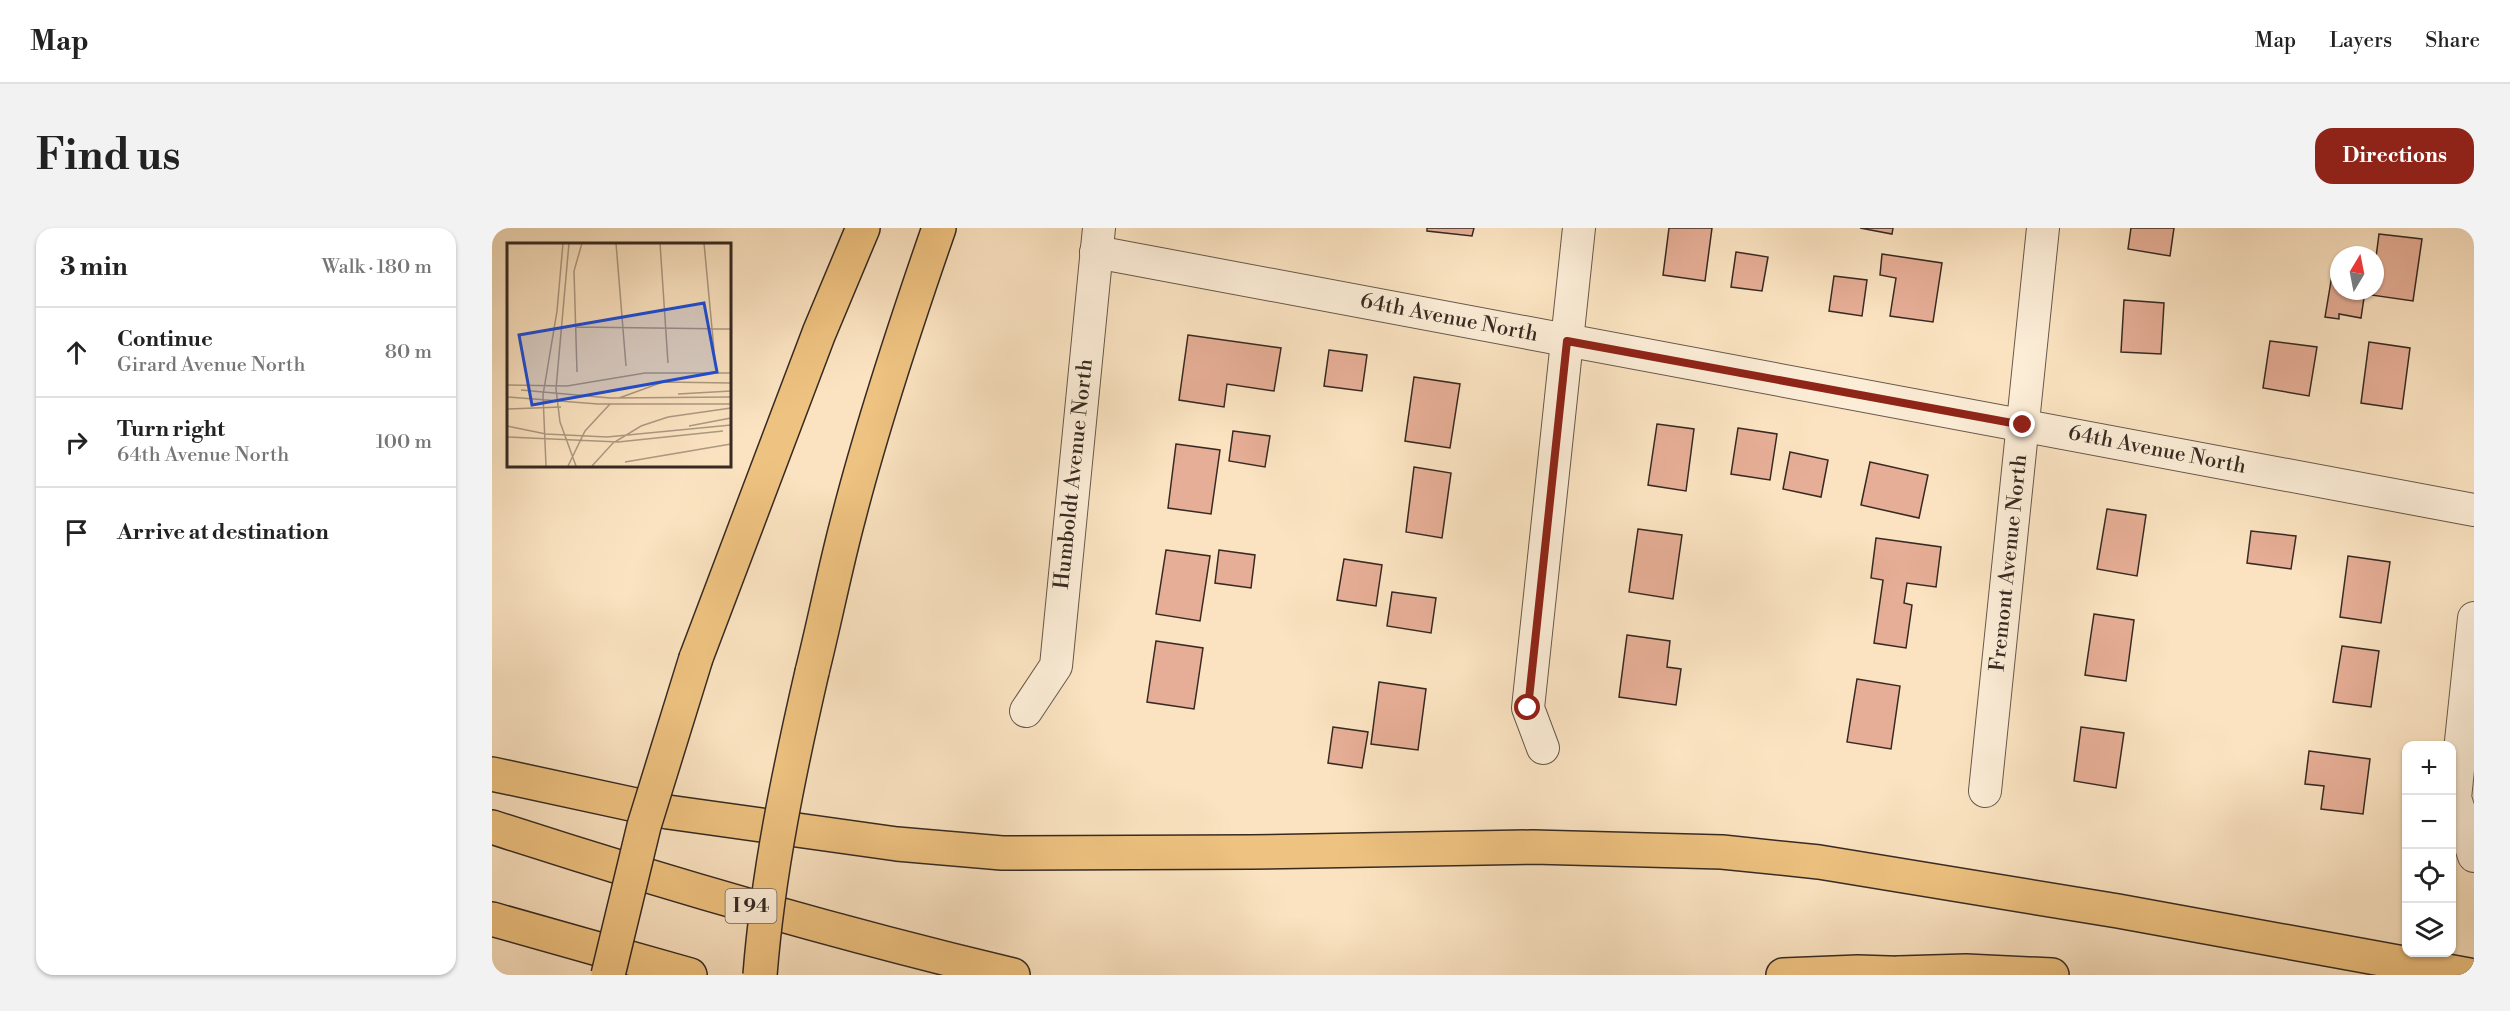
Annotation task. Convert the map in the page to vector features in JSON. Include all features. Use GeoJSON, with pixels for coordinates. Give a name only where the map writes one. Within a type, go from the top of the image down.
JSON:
{"type":"FeatureCollection","features":[{"type":"Feature","properties":{"kind":"highway"},"geometry":{"type":"LineString","coordinates":[[608,975],[644,826],[696,658],[819,333],[863,228]]}},
{"type":"Feature","properties":{"kind":"highway"},"geometry":{"type":"LineString","coordinates":[[760,975],[777,841],[791,764],[846,526],[903,332],[939,228]]}},
{"type":"Feature","properties":{"kind":"highway"},"geometry":{"type":"LineString","coordinates":[[492,774],[668,812],[897,844],[1002,853],[1533,847],[1722,852],[1820,862],[2118,910],[2469,975]]}},
{"type":"Feature","properties":{"kind":"highway","name":"I 94"},"geometry":{"type":"LineString","coordinates":[[492,827],[610,865],[848,934],[1013,975]]}},
{"type":"Feature","properties":{"kind":"highway"},"geometry":{"type":"LineString","coordinates":[[492,919],[690,975]]}},
{"type":"Feature","properties":{"kind":"highway"},"geometry":{"type":"LineString","coordinates":[[1797,974],[1913,974],[1966,971],[2052,975]]}},
{"type":"Feature","properties":{"kind":"street"},"geometry":{"type":"LineString","coordinates":[[1543,748],[1528,708],[1579,228]]}},
{"type":"Feature","properties":{"kind":"street","name":"Fremont Avenue North"},"geometry":{"type":"LineString","coordinates":[[1985,791],[2043,228]]}},
{"type":"Feature","properties":{"kind":"street","name":"64th Avenue North"},"geometry":{"type":"LineString","coordinates":[[1098,240],[1567,341],[2474,510]]}},
{"type":"Feature","properties":{"kind":"street","name":"Humboldt Avenue North"},"geometry":{"type":"LineString","coordinates":[[1026,711],[1056,666],[1098,240]]}},
{"type":"Feature","properties":{"kind":"street"},"geometry":{"type":"LineString","coordinates":[[2474,618],[2455,798],[2474,856]]}},
{"type":"Feature","properties":{"kind":"building"},"geometry":{"type":"Polygon","coordinates":[[[1427,228],[1474,228],[1472,236],[1427,231],[1427,228]]]}},
{"type":"Feature","properties":{"kind":"building"},"geometry":{"type":"Polygon","coordinates":[[[1669,228],[1712,228],[1705,281],[1663,275],[1669,228]]]}},
{"type":"Feature","properties":{"kind":"building"},"geometry":{"type":"Polygon","coordinates":[[[1860,228],[1893,228],[1892,234],[1860,228]]]}},
{"type":"Feature","properties":{"kind":"building"},"geometry":{"type":"Polygon","coordinates":[[[2131,228],[2174,228],[2170,256],[2128,249],[2131,228]]]}},
{"type":"Feature","properties":{"kind":"building"},"geometry":{"type":"Polygon","coordinates":[[[2379,234],[2422,239],[2413,301],[2384,297],[2384,246],[2377,246],[2379,234]]]}},
{"type":"Feature","properties":{"kind":"building"},"geometry":{"type":"Polygon","coordinates":[[[1736,252],[1768,257],[1762,291],[1731,287],[1736,252]]]}},
{"type":"Feature","properties":{"kind":"building"},"geometry":{"type":"Polygon","coordinates":[[[1882,254],[1942,263],[1933,322],[1890,316],[1896,278],[1880,275],[1882,254]]]}},
{"type":"Feature","properties":{"kind":"building"},"geometry":{"type":"Polygon","coordinates":[[[1834,276],[1867,280],[1862,316],[1829,311],[1834,276]]]}},
{"type":"Feature","properties":{"kind":"building"},"geometry":{"type":"Polygon","coordinates":[[[2330,287],[2330,300],[2364,300],[2361,318],[2339,314],[2339,319],[2325,317],[2330,287]]]}},
{"type":"Feature","properties":{"kind":"building"},"geometry":{"type":"Polygon","coordinates":[[[2124,300],[2164,303],[2161,354],[2121,352],[2124,300]]]}},
{"type":"Feature","properties":{"kind":"building"},"geometry":{"type":"Polygon","coordinates":[[[1188,335],[1281,348],[1274,391],[1227,384],[1224,407],[1179,400],[1188,335]]]}},
{"type":"Feature","properties":{"kind":"building"},"geometry":{"type":"Polygon","coordinates":[[[2270,341],[2317,347],[2309,396],[2263,388],[2270,341]]]}},
{"type":"Feature","properties":{"kind":"building"},"geometry":{"type":"Polygon","coordinates":[[[2369,342],[2410,348],[2402,409],[2361,403],[2369,342]]]}},
{"type":"Feature","properties":{"kind":"building"},"geometry":{"type":"Polygon","coordinates":[[[1329,350],[1367,355],[1362,391],[1324,386],[1329,350]]]}},
{"type":"Feature","properties":{"kind":"building"},"geometry":{"type":"Polygon","coordinates":[[[1414,377],[1460,384],[1450,448],[1405,441],[1414,377]]]}},
{"type":"Feature","properties":{"kind":"building"},"geometry":{"type":"Polygon","coordinates":[[[1657,424],[1694,429],[1686,491],[1648,485],[1657,424]]]}},
{"type":"Feature","properties":{"kind":"building"},"geometry":{"type":"Polygon","coordinates":[[[1738,428],[1777,434],[1770,480],[1731,474],[1738,428]]]}},
{"type":"Feature","properties":{"kind":"building"},"geometry":{"type":"Polygon","coordinates":[[[1233,431],[1270,436],[1265,467],[1229,461],[1233,431]]]}},
{"type":"Feature","properties":{"kind":"building"},"geometry":{"type":"Polygon","coordinates":[[[1176,444],[1220,450],[1211,514],[1168,508],[1176,444]]]}},
{"type":"Feature","properties":{"kind":"building"},"geometry":{"type":"Polygon","coordinates":[[[1790,452],[1828,460],[1821,497],[1783,489],[1790,452]]]}},
{"type":"Feature","properties":{"kind":"building"},"geometry":{"type":"Polygon","coordinates":[[[1870,462],[1928,475],[1919,518],[1861,505],[1870,462]]]}},
{"type":"Feature","properties":{"kind":"building"},"geometry":{"type":"Polygon","coordinates":[[[1414,467],[1451,473],[1442,538],[1406,532],[1414,467]]]}},
{"type":"Feature","properties":{"kind":"building"},"geometry":{"type":"Polygon","coordinates":[[[2107,509],[2146,515],[2137,576],[2097,569],[2107,509]]]}},
{"type":"Feature","properties":{"kind":"building"},"geometry":{"type":"Polygon","coordinates":[[[1638,529],[1682,535],[1673,599],[1629,592],[1638,529]]]}},
{"type":"Feature","properties":{"kind":"building"},"geometry":{"type":"Polygon","coordinates":[[[2251,531],[2296,536],[2291,569],[2247,563],[2251,531]]]}},
{"type":"Feature","properties":{"kind":"building"},"geometry":{"type":"Polygon","coordinates":[[[1876,538],[1941,547],[1936,587],[1907,583],[1904,603],[1912,605],[1906,648],[1874,643],[1883,580],[1871,578],[1876,538]]]}},
{"type":"Feature","properties":{"kind":"building"},"geometry":{"type":"Polygon","coordinates":[[[1166,550],[1210,556],[1200,621],[1156,614],[1166,550]]]}},
{"type":"Feature","properties":{"kind":"building"},"geometry":{"type":"Polygon","coordinates":[[[1219,550],[1255,555],[1251,588],[1215,583],[1219,550]]]}},
{"type":"Feature","properties":{"kind":"building"},"geometry":{"type":"Polygon","coordinates":[[[2348,556],[2390,562],[2381,623],[2340,617],[2348,556]]]}},
{"type":"Feature","properties":{"kind":"building"},"geometry":{"type":"Polygon","coordinates":[[[1344,559],[1382,565],[1376,606],[1337,600],[1344,559]]]}},
{"type":"Feature","properties":{"kind":"building"},"geometry":{"type":"Polygon","coordinates":[[[1392,592],[1436,598],[1431,633],[1387,626],[1392,592]]]}},
{"type":"Feature","properties":{"kind":"building"},"geometry":{"type":"Polygon","coordinates":[[[2094,614],[2134,620],[2126,681],[2085,675],[2094,614]]]}},
{"type":"Feature","properties":{"kind":"building"},"geometry":{"type":"Polygon","coordinates":[[[1627,635],[1670,641],[1667,667],[1681,669],[1676,705],[1619,697],[1627,635]]]}},
{"type":"Feature","properties":{"kind":"building"},"geometry":{"type":"Polygon","coordinates":[[[1156,641],[1203,648],[1194,709],[1147,702],[1156,641]]]}},
{"type":"Feature","properties":{"kind":"building"},"geometry":{"type":"Polygon","coordinates":[[[2342,646],[2379,651],[2371,707],[2333,702],[2342,646]]]}},
{"type":"Feature","properties":{"kind":"building"},"geometry":{"type":"Polygon","coordinates":[[[1857,679],[1900,686],[1891,749],[1847,742],[1857,679]]]}},
{"type":"Feature","properties":{"kind":"building"},"geometry":{"type":"Polygon","coordinates":[[[1379,682],[1426,689],[1418,750],[1371,744],[1379,682]]]}},
{"type":"Feature","properties":{"kind":"building"},"geometry":{"type":"Polygon","coordinates":[[[1333,727],[1368,732],[1362,768],[1328,763],[1333,727]]]}},
{"type":"Feature","properties":{"kind":"building"},"geometry":{"type":"Polygon","coordinates":[[[2081,727],[2124,733],[2116,788],[2074,781],[2081,727]]]}},
{"type":"Feature","properties":{"kind":"building"},"geometry":{"type":"Polygon","coordinates":[[[2309,751],[2370,759],[2363,814],[2321,809],[2324,786],[2305,784],[2309,751]]]}},
{"type":"Feature","properties":{"kind":"route"},"geometry":{"type":"LineString","coordinates":[[1528,708],[1567,341],[2023,425]]}}]}
